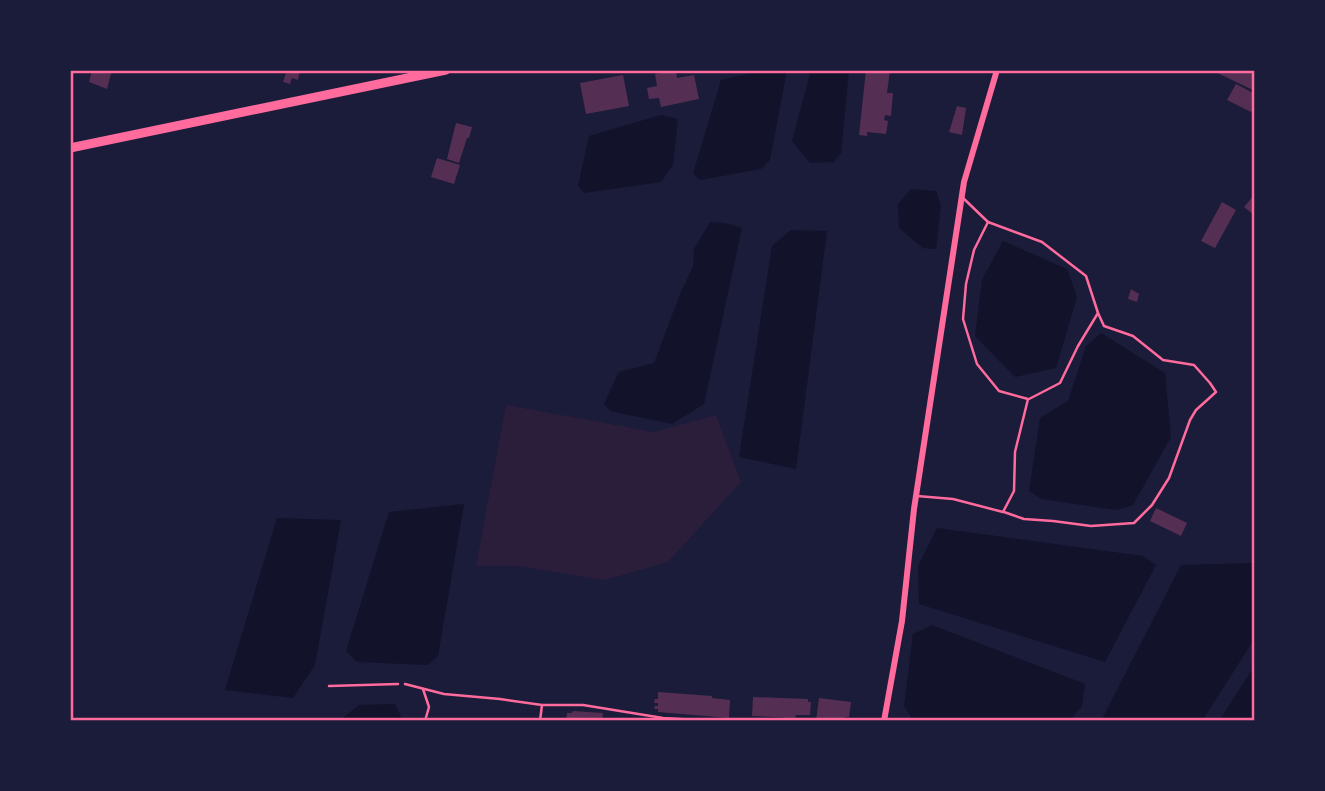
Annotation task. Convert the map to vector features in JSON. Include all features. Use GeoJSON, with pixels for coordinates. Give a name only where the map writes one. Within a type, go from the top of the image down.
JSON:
{"type":"FeatureCollection","features":[{"type":"Feature","properties":{"kind":"main road"},"geometry":{"type":"LineString","coordinates":[[70,148],[446,70]]}},
{"type":"Feature","properties":{"kind":"street"},"geometry":{"type":"LineString","coordinates":[[884,721],[902,621],[916,496],[964,182],[997,70]]}},
{"type":"Feature","properties":{"kind":"lane"},"geometry":{"type":"LineString","coordinates":[[916,496],[953,499],[1024,519],[1091,526],[1134,523],[1152,505],[1169,478],[1196,410],[1216,392],[1194,365],[1163,360],[1133,336],[1104,326],[1086,276],[1042,242],[988,222],[962,197]]}},
{"type":"Feature","properties":{"kind":"lane"},"geometry":{"type":"LineString","coordinates":[[988,222],[974,250],[966,284],[963,319],[977,364],[999,391],[1028,399],[1060,383],[1098,313]]}},
{"type":"Feature","properties":{"kind":"lane"},"geometry":{"type":"LineString","coordinates":[[1003,512],[1014,491],[1015,452],[1028,399]]}},
{"type":"Feature","properties":{"kind":"lane"},"geometry":{"type":"LineString","coordinates":[[405,684],[444,694],[542,705],[583,705],[663,718],[714,721]]}},
{"type":"Feature","properties":{"kind":"lane"},"geometry":{"type":"LineString","coordinates":[[423,690],[429,707],[425,721]]}},
{"type":"Feature","properties":{"kind":"lane"},"geometry":{"type":"LineString","coordinates":[[540,721],[542,705]]}},
{"type":"Feature","properties":{"kind":"path"},"geometry":{"type":"LineString","coordinates":[[329,685],[405,684]]}},
{"type":"Feature","properties":{"kind":"shaded area"},"geometry":{"type":"Polygon","coordinates":[[[766,70],[787,70],[770,160],[761,169],[700,180],[693,174],[721,80],[766,70]]]}},
{"type":"Feature","properties":{"kind":"shaded area"},"geometry":{"type":"Polygon","coordinates":[[[811,70],[849,70],[841,153],[834,162],[810,163],[792,141],[811,70]]]}},
{"type":"Feature","properties":{"kind":"shaded area"},"geometry":{"type":"Polygon","coordinates":[[[661,115],[678,119],[673,165],[661,182],[584,193],[578,186],[589,136],[661,115]]]}},
{"type":"Feature","properties":{"kind":"shaded area"},"geometry":{"type":"Polygon","coordinates":[[[911,189],[936,191],[941,205],[936,249],[923,248],[899,228],[898,204],[911,189]]]}},
{"type":"Feature","properties":{"kind":"shaded area"},"geometry":{"type":"Polygon","coordinates":[[[710,222],[742,228],[704,404],[672,424],[610,411],[604,404],[619,372],[654,363],[693,266],[694,249],[710,222]]]}},
{"type":"Feature","properties":{"kind":"shaded area"},"geometry":{"type":"Polygon","coordinates":[[[791,230],[827,231],[796,469],[739,457],[772,246],[791,230]]]}},
{"type":"Feature","properties":{"kind":"shaded area"},"geometry":{"type":"Polygon","coordinates":[[[1003,241],[1067,269],[1077,297],[1056,368],[1015,377],[975,336],[982,280],[1003,241]]]}},
{"type":"Feature","properties":{"kind":"shaded area"},"geometry":{"type":"Polygon","coordinates":[[[1101,333],[1165,373],[1171,437],[1133,505],[1116,510],[1041,499],[1029,491],[1040,418],[1068,401],[1086,346],[1101,333]]]}},
{"type":"Feature","properties":{"kind":"shaded area"},"geometry":{"type":"Polygon","coordinates":[[[506,405],[654,432],[716,415],[741,482],[668,562],[605,580],[517,566],[476,566],[506,405]]]}},
{"type":"Feature","properties":{"kind":"shaded area"},"geometry":{"type":"Polygon","coordinates":[[[464,504],[438,656],[428,665],[357,662],[346,651],[389,512],[464,504]]]}},
{"type":"Feature","properties":{"kind":"shaded area"},"geometry":{"type":"Polygon","coordinates":[[[277,518],[341,520],[315,665],[293,698],[225,690],[277,518]]]}},
{"type":"Feature","properties":{"kind":"shaded area"},"geometry":{"type":"Polygon","coordinates":[[[937,528],[1143,556],[1156,565],[1105,662],[919,604],[918,566],[937,528]]]}},
{"type":"Feature","properties":{"kind":"shaded area"},"geometry":{"type":"Polygon","coordinates":[[[1255,563],[1255,638],[1202,721],[1101,721],[1181,565],[1255,563]]]}},
{"type":"Feature","properties":{"kind":"shaded area"},"geometry":{"type":"Polygon","coordinates":[[[932,625],[1085,684],[1082,706],[1069,721],[914,721],[904,706],[913,634],[932,625]]]}},
{"type":"Feature","properties":{"kind":"shaded area"},"geometry":{"type":"Polygon","coordinates":[[[1255,665],[1255,721],[1219,721],[1255,665]]]}},
{"type":"Feature","properties":{"kind":"shaded area"},"geometry":{"type":"Polygon","coordinates":[[[395,704],[403,721],[339,721],[359,705],[395,704]]]}},
{"type":"Feature","properties":{"kind":"building"},"geometry":{"type":"Polygon","coordinates":[[[92,70],[112,70],[107,89],[89,82],[92,70]]]}},
{"type":"Feature","properties":{"kind":"building"},"geometry":{"type":"Polygon","coordinates":[[[287,70],[300,70],[298,80],[292,78],[290,84],[283,82],[287,70]]]}},
{"type":"Feature","properties":{"kind":"building"},"geometry":{"type":"Polygon","coordinates":[[[676,70],[677,78],[694,75],[699,99],[661,107],[659,98],[649,99],[647,88],[657,86],[655,74],[676,70]]]}},
{"type":"Feature","properties":{"kind":"building"},"geometry":{"type":"Polygon","coordinates":[[[866,70],[890,70],[887,93],[893,93],[891,116],[885,115],[884,120],[888,121],[886,134],[867,132],[867,136],[859,135],[866,70]]]}},
{"type":"Feature","properties":{"kind":"building"},"geometry":{"type":"Polygon","coordinates":[[[1211,70],[1255,70],[1255,91],[1211,70]]]}},
{"type":"Feature","properties":{"kind":"building"},"geometry":{"type":"Polygon","coordinates":[[[623,75],[629,106],[586,114],[580,83],[623,75]]]}},
{"type":"Feature","properties":{"kind":"building"},"geometry":{"type":"Polygon","coordinates":[[[1236,84],[1255,94],[1255,108],[1251,112],[1227,100],[1236,84]]]}},
{"type":"Feature","properties":{"kind":"building"},"geometry":{"type":"Polygon","coordinates":[[[957,106],[966,108],[962,135],[949,132],[957,106]]]}},
{"type":"Feature","properties":{"kind":"building"},"geometry":{"type":"Polygon","coordinates":[[[456,123],[472,127],[459,163],[447,159],[456,123]]]}},
{"type":"Feature","properties":{"kind":"building"},"geometry":{"type":"Polygon","coordinates":[[[437,158],[460,165],[454,184],[431,177],[437,158]]]}},
{"type":"Feature","properties":{"kind":"building"},"geometry":{"type":"Polygon","coordinates":[[[1255,194],[1255,216],[1244,207],[1255,194]]]}},
{"type":"Feature","properties":{"kind":"building"},"geometry":{"type":"Polygon","coordinates":[[[1222,202],[1236,210],[1215,248],[1201,241],[1222,202]]]}},
{"type":"Feature","properties":{"kind":"building"},"geometry":{"type":"Polygon","coordinates":[[[1131,289],[1139,294],[1137,302],[1128,299],[1131,289]]]}},
{"type":"Feature","properties":{"kind":"building"},"geometry":{"type":"Polygon","coordinates":[[[1156,508],[1187,523],[1181,536],[1150,521],[1156,508]]]}},
{"type":"Feature","properties":{"kind":"building"},"geometry":{"type":"Polygon","coordinates":[[[658,692],[730,700],[729,718],[658,712],[658,709],[654,709],[658,703],[654,703],[655,699],[658,699],[658,692]]]}},
{"type":"Feature","properties":{"kind":"building"},"geometry":{"type":"Polygon","coordinates":[[[753,697],[808,699],[808,702],[811,702],[810,715],[796,715],[795,718],[752,716],[753,697]]]}},
{"type":"Feature","properties":{"kind":"building"},"geometry":{"type":"Polygon","coordinates":[[[819,698],[851,702],[849,717],[845,717],[845,721],[816,721],[819,698]]]}},
{"type":"Feature","properties":{"kind":"building"},"geometry":{"type":"Polygon","coordinates":[[[567,713],[603,713],[602,721],[566,721],[567,713]]]}}]}
